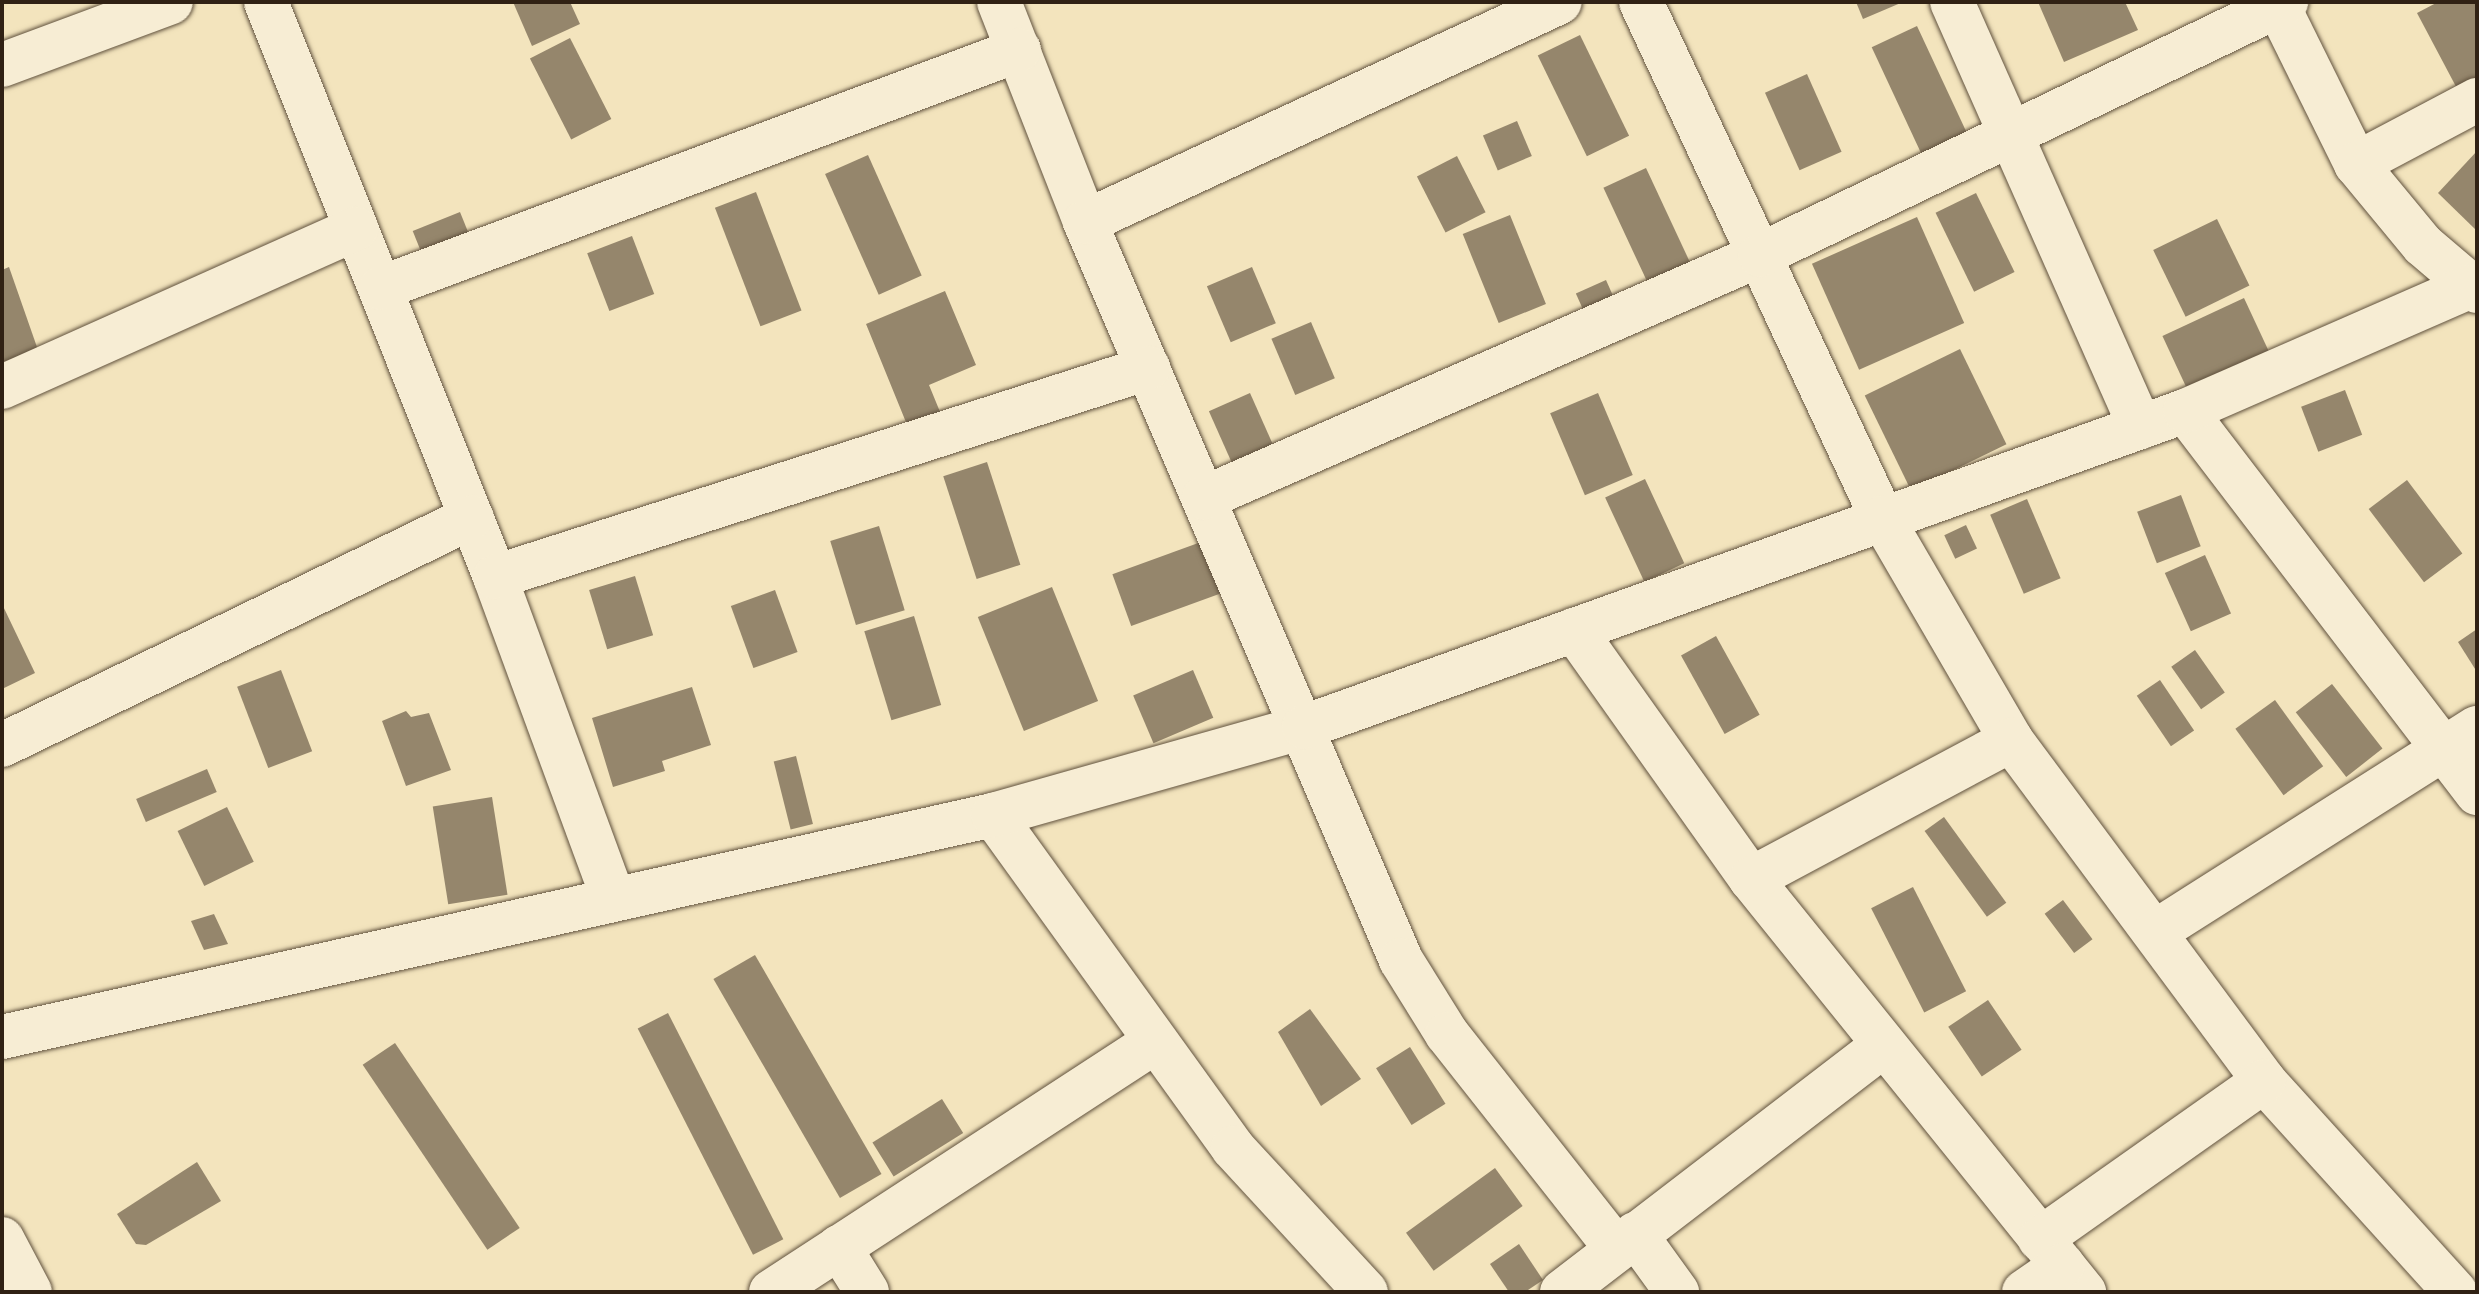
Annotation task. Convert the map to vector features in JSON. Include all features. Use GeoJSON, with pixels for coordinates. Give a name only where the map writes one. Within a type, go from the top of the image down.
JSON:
{"type":"FeatureCollection","features":[{"type":"Feature","properties":{"kind":"street"},"geometry":{"type":"LineString","coordinates":[[2,65],[171,2]]}},
{"type":"Feature","properties":{"kind":"street"},"geometry":{"type":"LineString","coordinates":[[266,2],[472,517],[613,898]]}},
{"type":"Feature","properties":{"kind":"street"},"geometry":{"type":"LineString","coordinates":[[999,2],[1085,222],[1304,727],[1401,960],[1447,1034],[1626,1241],[1677,1292]]}},
{"type":"Feature","properties":{"kind":"street"},"geometry":{"type":"LineString","coordinates":[[1085,222],[1560,2]]}},
{"type":"Feature","properties":{"kind":"street"},"geometry":{"type":"LineString","coordinates":[[1641,2],[1882,518],[2011,740],[2264,1081],[2455,1292]]}},
{"type":"Feature","properties":{"kind":"street"},"geometry":{"type":"LineString","coordinates":[[1952,2],[2140,427]]}},
{"type":"Feature","properties":{"kind":"street"},"geometry":{"type":"LineString","coordinates":[[2,1037],[993,815],[1304,727],[2185,411],[2474,288],[2405,226],[2356,164],[2280,3],[1760,255],[1204,498]]}},
{"type":"Feature","properties":{"kind":"street"},"geometry":{"type":"LineString","coordinates":[[381,288],[1019,50]]}},
{"type":"Feature","properties":{"kind":"street"},"geometry":{"type":"LineString","coordinates":[[2356,164],[2477,100]]}},
{"type":"Feature","properties":{"kind":"street"},"geometry":{"type":"LineString","coordinates":[[2,387],[356,229]]}},
{"type":"Feature","properties":{"kind":"street"},"geometry":{"type":"LineString","coordinates":[[495,577],[1148,368]]}},
{"type":"Feature","properties":{"kind":"street"},"geometry":{"type":"LineString","coordinates":[[2185,411],[2460,738],[2477,793]]}},
{"type":"Feature","properties":{"kind":"street"},"geometry":{"type":"LineString","coordinates":[[2,745],[472,517]]}},
{"type":"Feature","properties":{"kind":"street"},"geometry":{"type":"LineString","coordinates":[[1574,630],[1751,879],[2062,1265]]}},
{"type":"Feature","properties":{"kind":"street"},"geometry":{"type":"LineString","coordinates":[[2155,932],[2460,738]]}},
{"type":"Feature","properties":{"kind":"street"},"geometry":{"type":"LineString","coordinates":[[1751,879],[2011,740]]}},
{"type":"Feature","properties":{"kind":"street"},"geometry":{"type":"LineString","coordinates":[[993,815],[1152,1044],[1233,1148],[1366,1292]]}},
{"type":"Feature","properties":{"kind":"street"},"geometry":{"type":"LineString","coordinates":[[771,1292],[1152,1044]]}},
{"type":"Feature","properties":{"kind":"street"},"geometry":{"type":"LineString","coordinates":[[1562,1292],[1883,1046]]}},
{"type":"Feature","properties":{"kind":"street"},"geometry":{"type":"LineString","coordinates":[[2024,1292],[2062,1265],[2264,1081]]}},
{"type":"Feature","properties":{"kind":"street"},"geometry":{"type":"LineString","coordinates":[[2,1239],[30,1292]]}},
{"type":"Feature","properties":{"kind":"street"},"geometry":{"type":"LineString","coordinates":[[839,1247],[867,1292]]}},
{"type":"Feature","properties":{"kind":"building"},"geometry":{"type":"Polygon","coordinates":[[[513,2],[570,2],[580,24],[532,46],[513,2]]]}},
{"type":"Feature","properties":{"kind":"building"},"geometry":{"type":"Polygon","coordinates":[[[1856,2],[1903,2],[1863,19],[1856,2]]]}},
{"type":"Feature","properties":{"kind":"building"},"geometry":{"type":"Polygon","coordinates":[[[2038,2],[2125,2],[2138,30],[2064,62],[2038,2]]]}},
{"type":"Feature","properties":{"kind":"building"},"geometry":{"type":"Polygon","coordinates":[[[2438,2],[2477,2],[2477,88],[2461,96],[2417,13],[2438,2]]]}},
{"type":"Feature","properties":{"kind":"building"},"geometry":{"type":"Polygon","coordinates":[[[1917,26],[1968,135],[1922,156],[1872,47],[1917,26]]]}},
{"type":"Feature","properties":{"kind":"building"},"geometry":{"type":"Polygon","coordinates":[[[1580,35],[1629,136],[1587,156],[1538,56],[1580,35]]]}},
{"type":"Feature","properties":{"kind":"building"},"geometry":{"type":"Polygon","coordinates":[[[570,38],[611,119],[571,140],[530,58],[570,38]]]}},
{"type":"Feature","properties":{"kind":"building"},"geometry":{"type":"Polygon","coordinates":[[[1807,74],[1842,152],[1800,170],[1765,93],[1807,74]]]}},
{"type":"Feature","properties":{"kind":"building"},"geometry":{"type":"Polygon","coordinates":[[[1517,121],[1532,156],[1498,170],[1483,135],[1517,121]]]}},
{"type":"Feature","properties":{"kind":"building"},"geometry":{"type":"Polygon","coordinates":[[[2477,151],[2477,231],[2438,193],[2477,151]]]}},
{"type":"Feature","properties":{"kind":"building"},"geometry":{"type":"Polygon","coordinates":[[[868,155],[922,276],[879,295],[825,174],[868,155]]]}},
{"type":"Feature","properties":{"kind":"building"},"geometry":{"type":"Polygon","coordinates":[[[1457,156],[1486,212],[1446,233],[1417,176],[1457,156]]]}},
{"type":"Feature","properties":{"kind":"building"},"geometry":{"type":"Polygon","coordinates":[[[1646,168],[1693,270],[1651,289],[1603,188],[1646,168]]]}},
{"type":"Feature","properties":{"kind":"building"},"geometry":{"type":"Polygon","coordinates":[[[756,192],[802,311],[760,326],[715,208],[756,192]]]}},
{"type":"Feature","properties":{"kind":"building"},"geometry":{"type":"Polygon","coordinates":[[[1976,193],[2015,272],[1974,292],[1936,213],[1976,193]]]}},
{"type":"Feature","properties":{"kind":"building"},"geometry":{"type":"Polygon","coordinates":[[[460,212],[472,241],[424,260],[413,231],[460,212]]]}},
{"type":"Feature","properties":{"kind":"building"},"geometry":{"type":"Polygon","coordinates":[[[1510,215],[1546,304],[1499,323],[1463,234],[1510,215]]]}},
{"type":"Feature","properties":{"kind":"building"},"geometry":{"type":"Polygon","coordinates":[[[1917,217],[1964,323],[1859,370],[1812,264],[1917,217]]]}},
{"type":"Feature","properties":{"kind":"building"},"geometry":{"type":"Polygon","coordinates":[[[2217,219],[2249,286],[2186,317],[2153,250],[2217,219]]]}},
{"type":"Feature","properties":{"kind":"building"},"geometry":{"type":"Polygon","coordinates":[[[632,236],[654,294],[609,311],[587,253],[632,236]]]}},
{"type":"Feature","properties":{"kind":"building"},"geometry":{"type":"Polygon","coordinates":[[[9,267],[38,350],[2,362],[2,270],[9,267]]]}},
{"type":"Feature","properties":{"kind":"building"},"geometry":{"type":"Polygon","coordinates":[[[1252,267],[1276,323],[1231,342],[1207,286],[1252,267]]]}},
{"type":"Feature","properties":{"kind":"building"},"geometry":{"type":"Polygon","coordinates":[[[1606,280],[1618,307],[1588,321],[1576,293],[1606,280]]]}},
{"type":"Feature","properties":{"kind":"building"},"geometry":{"type":"Polygon","coordinates":[[[945,291],[976,365],[929,385],[945,424],[912,437],[866,324],[945,291]]]}},
{"type":"Feature","properties":{"kind":"building"},"geometry":{"type":"Polygon","coordinates":[[[2244,298],[2271,357],[2190,395],[2162,336],[2244,298]]]}},
{"type":"Feature","properties":{"kind":"building"},"geometry":{"type":"Polygon","coordinates":[[[1311,322],[1335,378],[1295,395],[1271,339],[1311,322]]]}},
{"type":"Feature","properties":{"kind":"building"},"geometry":{"type":"Polygon","coordinates":[[[1960,349],[2006,444],[1911,491],[1865,395],[1960,349]]]}},
{"type":"Feature","properties":{"kind":"building"},"geometry":{"type":"Polygon","coordinates":[[[2345,390],[2362,435],[2318,452],[2301,407],[2345,390]]]}},
{"type":"Feature","properties":{"kind":"building"},"geometry":{"type":"Polygon","coordinates":[[[1250,393],[1278,457],[1237,475],[1209,411],[1250,393]]]}},
{"type":"Feature","properties":{"kind":"building"},"geometry":{"type":"Polygon","coordinates":[[[1598,393],[1633,475],[1585,495],[1550,413],[1598,393]]]}},
{"type":"Feature","properties":{"kind":"building"},"geometry":{"type":"Polygon","coordinates":[[[987,462],[1020,565],[977,579],[943,476],[987,462]]]}},
{"type":"Feature","properties":{"kind":"building"},"geometry":{"type":"Polygon","coordinates":[[[1645,479],[1684,563],[1644,582],[1605,498],[1645,479]]]}},
{"type":"Feature","properties":{"kind":"building"},"geometry":{"type":"Polygon","coordinates":[[[2407,480],[2462,553],[2424,582],[2369,509],[2407,480]]]}},
{"type":"Feature","properties":{"kind":"building"},"geometry":{"type":"Polygon","coordinates":[[[2181,495],[2201,546],[2157,563],[2137,512],[2181,495]]]}},
{"type":"Feature","properties":{"kind":"building"},"geometry":{"type":"Polygon","coordinates":[[[2027,499],[2061,578],[2024,594],[1990,515],[2027,499]]]}},
{"type":"Feature","properties":{"kind":"building"},"geometry":{"type":"Polygon","coordinates":[[[1966,525],[1977,549],[1955,559],[1944,535],[1966,525]]]}},
{"type":"Feature","properties":{"kind":"building"},"geometry":{"type":"Polygon","coordinates":[[[879,526],[905,610],[856,625],[830,541],[879,526]]]}},
{"type":"Feature","properties":{"kind":"building"},"geometry":{"type":"Polygon","coordinates":[[[1212,538],[1231,590],[1131,626],[1112,574],[1212,538]]]}},
{"type":"Feature","properties":{"kind":"building"},"geometry":{"type":"Polygon","coordinates":[[[2205,555],[2231,613],[2191,631],[2165,573],[2205,555]]]}},
{"type":"Feature","properties":{"kind":"building"},"geometry":{"type":"Polygon","coordinates":[[[635,576],[653,635],[607,649],[589,590],[635,576]]]}},
{"type":"Feature","properties":{"kind":"building"},"geometry":{"type":"Polygon","coordinates":[[[1052,587],[1098,701],[1024,731],[978,617],[1052,587]]]}},
{"type":"Feature","properties":{"kind":"building"},"geometry":{"type":"Polygon","coordinates":[[[775,590],[798,652],[753,668],[731,606],[775,590]]]}},
{"type":"Feature","properties":{"kind":"building"},"geometry":{"type":"Polygon","coordinates":[[[2,604],[35,673],[2,689],[2,604]]]}},
{"type":"Feature","properties":{"kind":"building"},"geometry":{"type":"Polygon","coordinates":[[[914,616],[941,705],[891,720],[864,631],[914,616]]]}},
{"type":"Feature","properties":{"kind":"building"},"geometry":{"type":"Polygon","coordinates":[[[2477,629],[2477,672],[2458,642],[2477,629]]]}},
{"type":"Feature","properties":{"kind":"building"},"geometry":{"type":"Polygon","coordinates":[[[1716,636],[1760,715],[1725,734],[1681,655],[1716,636]]]}},
{"type":"Feature","properties":{"kind":"building"},"geometry":{"type":"Polygon","coordinates":[[[2195,650],[2225,693],[2201,709],[2171,667],[2195,650]]]}},
{"type":"Feature","properties":{"kind":"building"},"geometry":{"type":"Polygon","coordinates":[[[281,670],[312,751],[268,768],[237,687],[281,670]]]}},
{"type":"Feature","properties":{"kind":"building"},"geometry":{"type":"Polygon","coordinates":[[[1193,670],[1213,718],[1153,743],[1133,695],[1193,670]]]}},
{"type":"Feature","properties":{"kind":"building"},"geometry":{"type":"Polygon","coordinates":[[[2160,680],[2194,731],[2171,746],[2137,696],[2160,680]]]}},
{"type":"Feature","properties":{"kind":"building"},"geometry":{"type":"Polygon","coordinates":[[[2332,684],[2382,749],[2346,777],[2296,712],[2332,684]]]}},
{"type":"Feature","properties":{"kind":"building"},"geometry":{"type":"Polygon","coordinates":[[[692,687],[711,745],[662,761],[665,771],[613,787],[592,718],[692,687]]]}},
{"type":"Feature","properties":{"kind":"building"},"geometry":{"type":"Polygon","coordinates":[[[2275,700],[2323,766],[2284,795],[2235,729],[2275,700]]]}},
{"type":"Feature","properties":{"kind":"building"},"geometry":{"type":"Polygon","coordinates":[[[406,711],[411,717],[429,713],[451,770],[406,786],[382,721],[406,711]]]}},
{"type":"Feature","properties":{"kind":"building"},"geometry":{"type":"Polygon","coordinates":[[[796,756],[813,824],[791,829],[774,762],[796,756]]]}},
{"type":"Feature","properties":{"kind":"building"},"geometry":{"type":"Polygon","coordinates":[[[207,769],[217,792],[146,822],[136,799],[207,769]]]}},
{"type":"Feature","properties":{"kind":"building"},"geometry":{"type":"Polygon","coordinates":[[[492,797],[507,895],[448,904],[433,806],[492,797]]]}},
{"type":"Feature","properties":{"kind":"building"},"geometry":{"type":"Polygon","coordinates":[[[227,807],[254,862],[204,886],[178,831],[227,807]]]}},
{"type":"Feature","properties":{"kind":"building"},"geometry":{"type":"Polygon","coordinates":[[[1944,817],[2006,903],[1987,917],[1925,831],[1944,817]]]}},
{"type":"Feature","properties":{"kind":"building"},"geometry":{"type":"Polygon","coordinates":[[[1913,887],[1966,991],[1924,1013],[1871,908],[1913,887]]]}},
{"type":"Feature","properties":{"kind":"building"},"geometry":{"type":"Polygon","coordinates":[[[2063,900],[2092,939],[2074,953],[2045,914],[2063,900]]]}},
{"type":"Feature","properties":{"kind":"building"},"geometry":{"type":"Polygon","coordinates":[[[214,914],[228,944],[204,950],[191,921],[214,914]]]}},
{"type":"Feature","properties":{"kind":"building"},"geometry":{"type":"Polygon","coordinates":[[[755,955],[882,1174],[840,1198],[713,979],[755,955]]]}},
{"type":"Feature","properties":{"kind":"building"},"geometry":{"type":"Polygon","coordinates":[[[1988,1000],[2022,1050],[1982,1077],[1948,1027],[1988,1000]]]}},
{"type":"Feature","properties":{"kind":"building"},"geometry":{"type":"Polygon","coordinates":[[[1310,1009],[1361,1079],[1321,1106],[1278,1032],[1310,1009]]]}},
{"type":"Feature","properties":{"kind":"building"},"geometry":{"type":"Polygon","coordinates":[[[668,1013],[783,1239],[753,1255],[638,1028],[668,1013]]]}},
{"type":"Feature","properties":{"kind":"building"},"geometry":{"type":"Polygon","coordinates":[[[395,1043],[520,1228],[487,1250],[363,1065],[395,1043]]]}},
{"type":"Feature","properties":{"kind":"building"},"geometry":{"type":"Polygon","coordinates":[[[1410,1047],[1446,1104],[1412,1125],[1376,1068],[1410,1047]]]}},
{"type":"Feature","properties":{"kind":"building"},"geometry":{"type":"Polygon","coordinates":[[[942,1099],[963,1133],[894,1176],[872,1142],[942,1099]]]}},
{"type":"Feature","properties":{"kind":"building"},"geometry":{"type":"Polygon","coordinates":[[[197,1162],[221,1201],[146,1245],[136,1244],[117,1214],[197,1162]]]}},
{"type":"Feature","properties":{"kind":"building"},"geometry":{"type":"Polygon","coordinates":[[[1495,1168],[1523,1206],[1434,1271],[1406,1233],[1495,1168]]]}},
{"type":"Feature","properties":{"kind":"building"},"geometry":{"type":"Polygon","coordinates":[[[1519,1244],[1543,1280],[1525,1292],[1509,1292],[1490,1264],[1519,1244]]]}}]}
